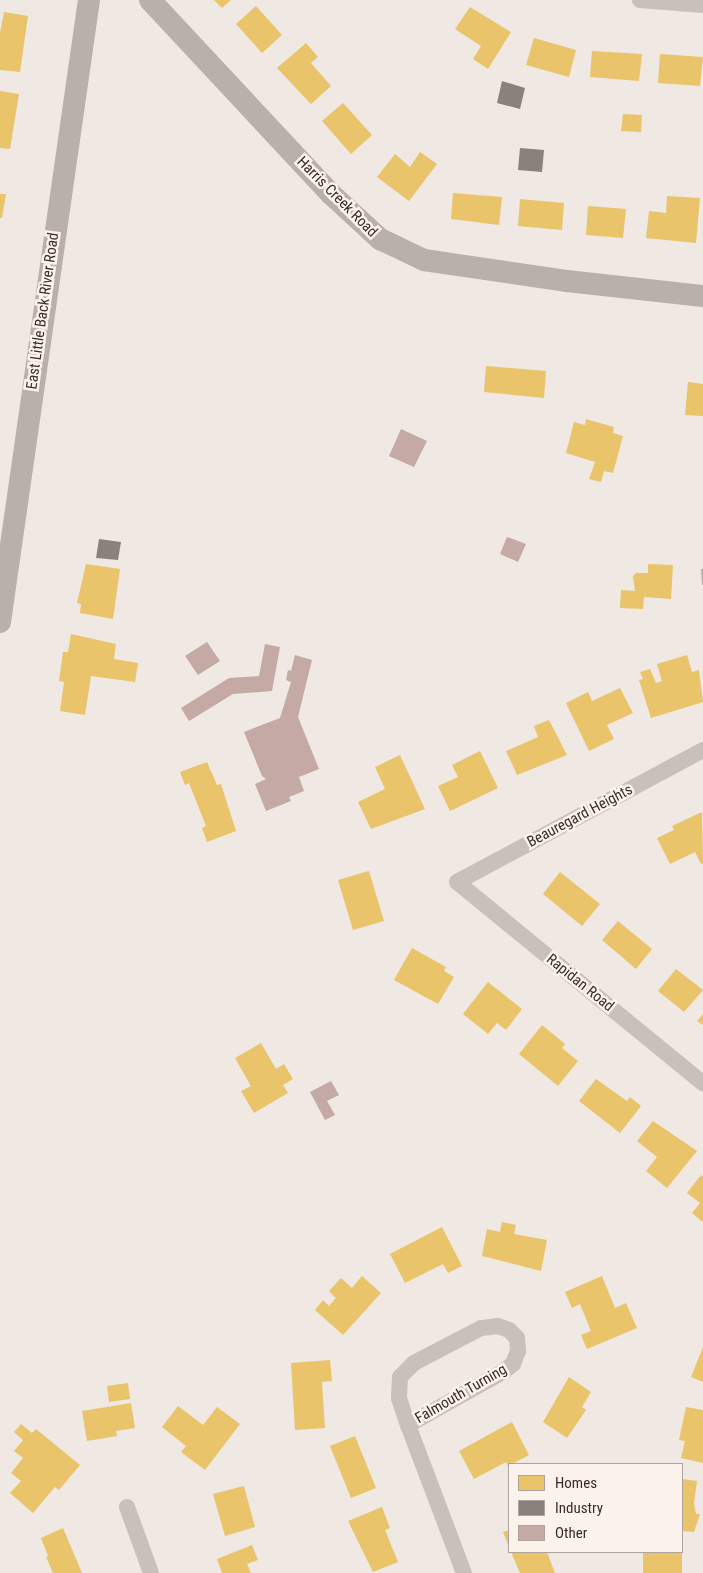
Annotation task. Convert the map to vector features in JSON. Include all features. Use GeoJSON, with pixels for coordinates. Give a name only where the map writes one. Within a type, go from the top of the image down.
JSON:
{"type":"FeatureCollection","features":[{"type":"Feature","properties":{"kind":"street","name":"East Little Back River Road"},"geometry":{"type":"LineString","coordinates":[[0,622],[89,0]]}},
{"type":"Feature","properties":{"kind":"street","name":"Harris Creek Road"},"geometry":{"type":"LineString","coordinates":[[150,0],[331,194],[380,239],[424,260],[456,266],[703,296]]}},
{"type":"Feature","properties":{"kind":"street"},"geometry":{"type":"LineString","coordinates":[[640,0],[703,5]]}},
{"type":"Feature","properties":{"kind":"street","name":"Beauregard Heights"},"geometry":{"type":"LineString","coordinates":[[457,882],[703,750]]}},
{"type":"Feature","properties":{"kind":"street","name":"Rapidan Road"},"geometry":{"type":"LineString","coordinates":[[457,882],[703,1084]]}},
{"type":"Feature","properties":{"kind":"street","name":"Falmouth Turning"},"geometry":{"type":"LineString","coordinates":[[408,1425],[513,1364],[518,1351],[517,1338],[509,1330],[498,1326],[481,1328],[414,1363],[400,1377],[398,1387],[408,1425],[464,1573]]}},
{"type":"Feature","properties":{"kind":"street"},"geometry":{"type":"LineString","coordinates":[[127,1507],[151,1573]]}},
{"type":"Feature","properties":{"kind":"building: Homes"},"geometry":{"type":"Polygon","coordinates":[[[214,0],[231,0],[222,8],[214,0]]]}},
{"type":"Feature","properties":{"kind":"building: Homes"},"geometry":{"type":"Polygon","coordinates":[[[256,6],[282,35],[262,53],[236,24],[256,6]]]}},
{"type":"Feature","properties":{"kind":"building: Homes"},"geometry":{"type":"Polygon","coordinates":[[[470,7],[511,32],[488,69],[473,59],[481,46],[455,29],[470,7]]]}},
{"type":"Feature","properties":{"kind":"building: Homes"},"geometry":{"type":"Polygon","coordinates":[[[4,12],[28,16],[20,72],[0,70],[0,33],[4,12]]]}},
{"type":"Feature","properties":{"kind":"building: Homes"},"geometry":{"type":"Polygon","coordinates":[[[534,38],[576,50],[569,77],[526,65],[534,38]]]}},
{"type":"Feature","properties":{"kind":"building: Homes"},"geometry":{"type":"Polygon","coordinates":[[[306,43],[318,57],[311,63],[331,86],[311,104],[277,68],[306,43]]]}},
{"type":"Feature","properties":{"kind":"building: Homes"},"geometry":{"type":"Polygon","coordinates":[[[592,51],[642,54],[639,81],[590,77],[592,51]]]}},
{"type":"Feature","properties":{"kind":"building: Homes"},"geometry":{"type":"Polygon","coordinates":[[[660,54],[703,57],[700,86],[658,83],[660,54]]]}},
{"type":"Feature","properties":{"kind":"building: Homes"},"geometry":{"type":"Polygon","coordinates":[[[0,91],[19,94],[10,149],[0,148],[0,91]]]}},
{"type":"Feature","properties":{"kind":"building: Homes"},"geometry":{"type":"Polygon","coordinates":[[[343,103],[372,135],[351,154],[322,121],[343,103]]]}},
{"type":"Feature","properties":{"kind":"building: Homes"},"geometry":{"type":"Polygon","coordinates":[[[623,114],[642,115],[641,132],[621,131],[623,114]]]}},
{"type":"Feature","properties":{"kind":"building: Homes"},"geometry":{"type":"Polygon","coordinates":[[[420,152],[437,164],[409,201],[377,177],[395,154],[410,167],[420,152]]]}},
{"type":"Feature","properties":{"kind":"building: Homes"},"geometry":{"type":"Polygon","coordinates":[[[453,193],[502,197],[499,225],[451,219],[453,193]]]}},
{"type":"Feature","properties":{"kind":"building: Homes"},"geometry":{"type":"Polygon","coordinates":[[[0,194],[6,194],[2,218],[0,218],[0,194]]]}},
{"type":"Feature","properties":{"kind":"building: Homes"},"geometry":{"type":"Polygon","coordinates":[[[667,196],[700,198],[696,243],[646,238],[649,211],[666,213],[667,196]]]}},
{"type":"Feature","properties":{"kind":"building: Homes"},"geometry":{"type":"Polygon","coordinates":[[[520,199],[564,203],[562,230],[518,226],[520,199]]]}},
{"type":"Feature","properties":{"kind":"building: Homes"},"geometry":{"type":"Polygon","coordinates":[[[588,206],[626,209],[623,238],[586,235],[588,206]]]}},
{"type":"Feature","properties":{"kind":"building: Homes"},"geometry":{"type":"Polygon","coordinates":[[[486,366],[546,371],[544,398],[484,392],[486,366]]]}},
{"type":"Feature","properties":{"kind":"building: Homes"},"geometry":{"type":"Polygon","coordinates":[[[688,382],[703,384],[703,416],[685,415],[688,382]]]}},
{"type":"Feature","properties":{"kind":"building: Homes"},"geometry":{"type":"Polygon","coordinates":[[[586,419],[614,427],[613,433],[623,436],[613,473],[604,471],[601,482],[589,479],[595,462],[566,453],[574,422],[585,425],[586,419]]]}},
{"type":"Feature","properties":{"kind":"building: Homes"},"geometry":{"type":"Polygon","coordinates":[[[86,564],[120,569],[113,619],[80,613],[81,604],[77,603],[86,564]]]}},
{"type":"Feature","properties":{"kind":"building: Homes"},"geometry":{"type":"Polygon","coordinates":[[[648,564],[673,565],[671,599],[644,597],[643,609],[620,608],[621,590],[635,591],[633,576],[636,573],[648,573],[648,564]]]}},
{"type":"Feature","properties":{"kind":"building: Homes"},"geometry":{"type":"Polygon","coordinates":[[[71,634],[116,644],[114,659],[138,663],[135,682],[91,676],[85,715],[60,711],[64,682],[59,681],[63,652],[68,652],[71,634]]]}},
{"type":"Feature","properties":{"kind":"building: Homes"},"geometry":{"type":"Polygon","coordinates":[[[687,655],[692,672],[699,670],[703,702],[651,718],[639,680],[643,679],[640,672],[650,669],[656,683],[662,681],[657,664],[687,655]]]}},
{"type":"Feature","properties":{"kind":"building: Homes"},"geometry":{"type":"Polygon","coordinates":[[[620,688],[633,713],[607,725],[614,739],[589,751],[566,703],[588,692],[592,701],[620,688]]]}},
{"type":"Feature","properties":{"kind":"building: Homes"},"geometry":{"type":"Polygon","coordinates":[[[549,720],[567,755],[517,775],[506,751],[538,737],[534,726],[549,720]]]}},
{"type":"Feature","properties":{"kind":"building: Homes"},"geometry":{"type":"Polygon","coordinates":[[[480,751],[498,788],[450,811],[438,786],[458,777],[452,765],[480,751]]]}},
{"type":"Feature","properties":{"kind":"building: Homes"},"geometry":{"type":"Polygon","coordinates":[[[400,755],[425,809],[371,829],[358,802],[385,789],[375,767],[400,755]]]}},
{"type":"Feature","properties":{"kind":"building: Homes"},"geometry":{"type":"Polygon","coordinates":[[[207,762],[217,785],[221,784],[236,831],[207,842],[202,828],[206,826],[189,783],[185,785],[180,772],[207,762]]]}},
{"type":"Feature","properties":{"kind":"building: Homes"},"geometry":{"type":"Polygon","coordinates":[[[702,812],[703,863],[701,864],[695,852],[670,864],[657,838],[674,830],[672,826],[702,812]]]}},
{"type":"Feature","properties":{"kind":"building: Homes"},"geometry":{"type":"Polygon","coordinates":[[[369,871],[384,921],[353,930],[338,880],[369,871]]]}},
{"type":"Feature","properties":{"kind":"building: Homes"},"geometry":{"type":"Polygon","coordinates":[[[560,872],[600,904],[582,926],[543,894],[560,872]]]}},
{"type":"Feature","properties":{"kind":"building: Homes"},"geometry":{"type":"Polygon","coordinates":[[[618,921],[652,949],[636,969],[602,940],[618,921]]]}},
{"type":"Feature","properties":{"kind":"building: Homes"},"geometry":{"type":"Polygon","coordinates":[[[412,948],[446,967],[444,971],[454,977],[438,1004],[394,980],[412,948]]]}},
{"type":"Feature","properties":{"kind":"building: Homes"},"geometry":{"type":"Polygon","coordinates":[[[676,969],[703,990],[684,1012],[658,991],[676,969]]]}},
{"type":"Feature","properties":{"kind":"building: Homes"},"geometry":{"type":"Polygon","coordinates":[[[488,982],[522,1009],[506,1030],[497,1023],[488,1034],[463,1014],[488,982]]]}},
{"type":"Feature","properties":{"kind":"building: Homes"},"geometry":{"type":"Polygon","coordinates":[[[703,1014],[703,1025],[697,1021],[703,1014]]]}},
{"type":"Feature","properties":{"kind":"building: Homes"},"geometry":{"type":"Polygon","coordinates":[[[542,1025],[565,1044],[562,1048],[578,1061],[558,1086],[519,1054],[542,1025]]]}},
{"type":"Feature","properties":{"kind":"building: Homes"},"geometry":{"type":"Polygon","coordinates":[[[261,1043],[276,1069],[284,1064],[293,1079],[283,1085],[288,1093],[254,1113],[241,1091],[251,1086],[235,1058],[261,1043]]]}},
{"type":"Feature","properties":{"kind":"building: Homes"},"geometry":{"type":"Polygon","coordinates":[[[596,1079],[627,1101],[630,1097],[641,1106],[620,1133],[579,1101],[596,1079]]]}},
{"type":"Feature","properties":{"kind":"building: Homes"},"geometry":{"type":"Polygon","coordinates":[[[653,1121],[697,1151],[667,1188],[646,1171],[657,1157],[637,1141],[653,1121]]]}},
{"type":"Feature","properties":{"kind":"building: Homes"},"geometry":{"type":"Polygon","coordinates":[[[701,1175],[703,1177],[703,1222],[692,1213],[700,1203],[687,1193],[701,1175]]]}},
{"type":"Feature","properties":{"kind":"building: Homes"},"geometry":{"type":"Polygon","coordinates":[[[502,1222],[516,1225],[514,1234],[547,1240],[541,1271],[482,1256],[487,1229],[500,1232],[502,1222]]]}},
{"type":"Feature","properties":{"kind":"building: Homes"},"geometry":{"type":"Polygon","coordinates":[[[442,1227],[462,1266],[448,1273],[443,1264],[405,1283],[390,1254],[442,1227]]]}},
{"type":"Feature","properties":{"kind":"building: Homes"},"geometry":{"type":"Polygon","coordinates":[[[362,1276],[381,1293],[343,1335],[315,1310],[323,1300],[329,1306],[336,1298],[329,1291],[341,1278],[352,1288],[362,1276]]]}},
{"type":"Feature","properties":{"kind":"building: Homes"},"geometry":{"type":"Polygon","coordinates":[[[602,1276],[615,1308],[626,1303],[637,1328],[587,1349],[581,1335],[591,1331],[580,1304],[572,1308],[565,1292],[602,1276]]]}},
{"type":"Feature","properties":{"kind":"building: Homes"},"geometry":{"type":"Polygon","coordinates":[[[703,1347],[703,1382],[691,1377],[703,1347]]]}},
{"type":"Feature","properties":{"kind":"building: Homes"},"geometry":{"type":"Polygon","coordinates":[[[330,1360],[332,1381],[322,1382],[325,1428],[295,1430],[291,1363],[330,1360]]]}},
{"type":"Feature","properties":{"kind":"building: Homes"},"geometry":{"type":"Polygon","coordinates":[[[569,1377],[591,1392],[582,1407],[586,1410],[567,1438],[543,1422],[569,1377]]]}},
{"type":"Feature","properties":{"kind":"building: Homes"},"geometry":{"type":"Polygon","coordinates":[[[128,1383],[130,1399],[109,1402],[107,1386],[128,1383]]]}},
{"type":"Feature","properties":{"kind":"building: Homes"},"geometry":{"type":"Polygon","coordinates":[[[131,1403],[135,1428],[116,1431],[117,1436],[87,1441],[82,1411],[131,1403]]]}},
{"type":"Feature","properties":{"kind":"building: Homes"},"geometry":{"type":"Polygon","coordinates":[[[178,1406],[203,1425],[217,1407],[240,1424],[205,1470],[181,1452],[186,1446],[162,1427],[178,1406]]]}},
{"type":"Feature","properties":{"kind":"building: Homes"},"geometry":{"type":"Polygon","coordinates":[[[686,1407],[703,1410],[703,1463],[681,1458],[685,1441],[679,1440],[686,1407]]]}},
{"type":"Feature","properties":{"kind":"building: Homes"},"geometry":{"type":"Polygon","coordinates":[[[512,1422],[529,1455],[514,1463],[508,1463],[508,1466],[506,1462],[474,1479],[459,1451],[512,1422]]]}},
{"type":"Feature","properties":{"kind":"building: Homes"},"geometry":{"type":"Polygon","coordinates":[[[21,1424],[32,1433],[36,1429],[80,1465],[59,1490],[55,1487],[33,1513],[10,1493],[21,1481],[11,1473],[23,1458],[14,1451],[23,1440],[14,1432],[21,1424]]]}},
{"type":"Feature","properties":{"kind":"building: Homes"},"geometry":{"type":"Polygon","coordinates":[[[355,1436],[376,1488],[351,1498],[330,1446],[355,1436]]]}},
{"type":"Feature","properties":{"kind":"building: Homes"},"geometry":{"type":"Polygon","coordinates":[[[683,1479],[697,1481],[694,1503],[696,1514],[700,1514],[694,1532],[683,1531],[683,1479]]]}},
{"type":"Feature","properties":{"kind":"building: Homes"},"geometry":{"type":"Polygon","coordinates":[[[244,1486],[255,1527],[225,1536],[213,1494],[244,1486]]]}},
{"type":"Feature","properties":{"kind":"building: Homes"},"geometry":{"type":"Polygon","coordinates":[[[382,1507],[390,1528],[385,1530],[398,1562],[373,1572],[348,1521],[382,1507]]]}},
{"type":"Feature","properties":{"kind":"building: Homes"},"geometry":{"type":"Polygon","coordinates":[[[63,1528],[82,1573],[53,1573],[46,1557],[48,1556],[41,1538],[63,1528]]]}},
{"type":"Feature","properties":{"kind":"building: Homes"},"geometry":{"type":"Polygon","coordinates":[[[508,1530],[508,1544],[503,1532],[508,1530]]]}},
{"type":"Feature","properties":{"kind":"building: Homes"},"geometry":{"type":"Polygon","coordinates":[[[252,1545],[258,1560],[247,1564],[251,1573],[222,1573],[217,1559],[252,1545]]]}},
{"type":"Feature","properties":{"kind":"building: Homes"},"geometry":{"type":"Polygon","coordinates":[[[511,1553],[547,1553],[555,1573],[520,1573],[511,1553]]]}},
{"type":"Feature","properties":{"kind":"building: Homes"},"geometry":{"type":"Polygon","coordinates":[[[643,1553],[682,1553],[682,1573],[643,1573],[643,1553]]]}},
{"type":"Feature","properties":{"kind":"building: Industry"},"geometry":{"type":"Polygon","coordinates":[[[502,81],[525,88],[520,109],[497,103],[502,81]]]}},
{"type":"Feature","properties":{"kind":"building: Industry"},"geometry":{"type":"Polygon","coordinates":[[[520,148],[544,150],[542,172],[518,170],[520,148]]]}},
{"type":"Feature","properties":{"kind":"building: Industry"},"geometry":{"type":"Polygon","coordinates":[[[99,539],[121,542],[118,560],[96,558],[99,539]]]}},
{"type":"Feature","properties":{"kind":"building: Other"},"geometry":{"type":"Polygon","coordinates":[[[401,429],[427,441],[414,467],[389,456],[401,429]]]}},
{"type":"Feature","properties":{"kind":"building: Other"},"geometry":{"type":"Polygon","coordinates":[[[507,537],[526,544],[518,562],[500,554],[507,537]]]}},
{"type":"Feature","properties":{"kind":"building: Other"},"geometry":{"type":"Polygon","coordinates":[[[701,569],[703,569],[703,585],[702,585],[701,569]]]}},
{"type":"Feature","properties":{"kind":"building: Other"},"geometry":{"type":"Polygon","coordinates":[[[207,642],[220,661],[198,675],[185,656],[207,642]]]}},
{"type":"Feature","properties":{"kind":"building: Other"},"geometry":{"type":"Polygon","coordinates":[[[265,644],[280,647],[272,691],[233,694],[189,721],[181,708],[229,678],[259,676],[265,644]]]}},
{"type":"Feature","properties":{"kind":"building: Other"},"geometry":{"type":"Polygon","coordinates":[[[295,655],[312,660],[298,717],[319,769],[299,777],[304,791],[289,797],[291,801],[266,811],[255,784],[266,779],[262,776],[244,732],[280,718],[291,682],[286,680],[288,670],[291,671],[295,655]]]}},
{"type":"Feature","properties":{"kind":"building: Other"},"geometry":{"type":"Polygon","coordinates":[[[331,1081],[339,1095],[327,1101],[335,1115],[325,1120],[310,1092],[331,1081]]]}}]}
